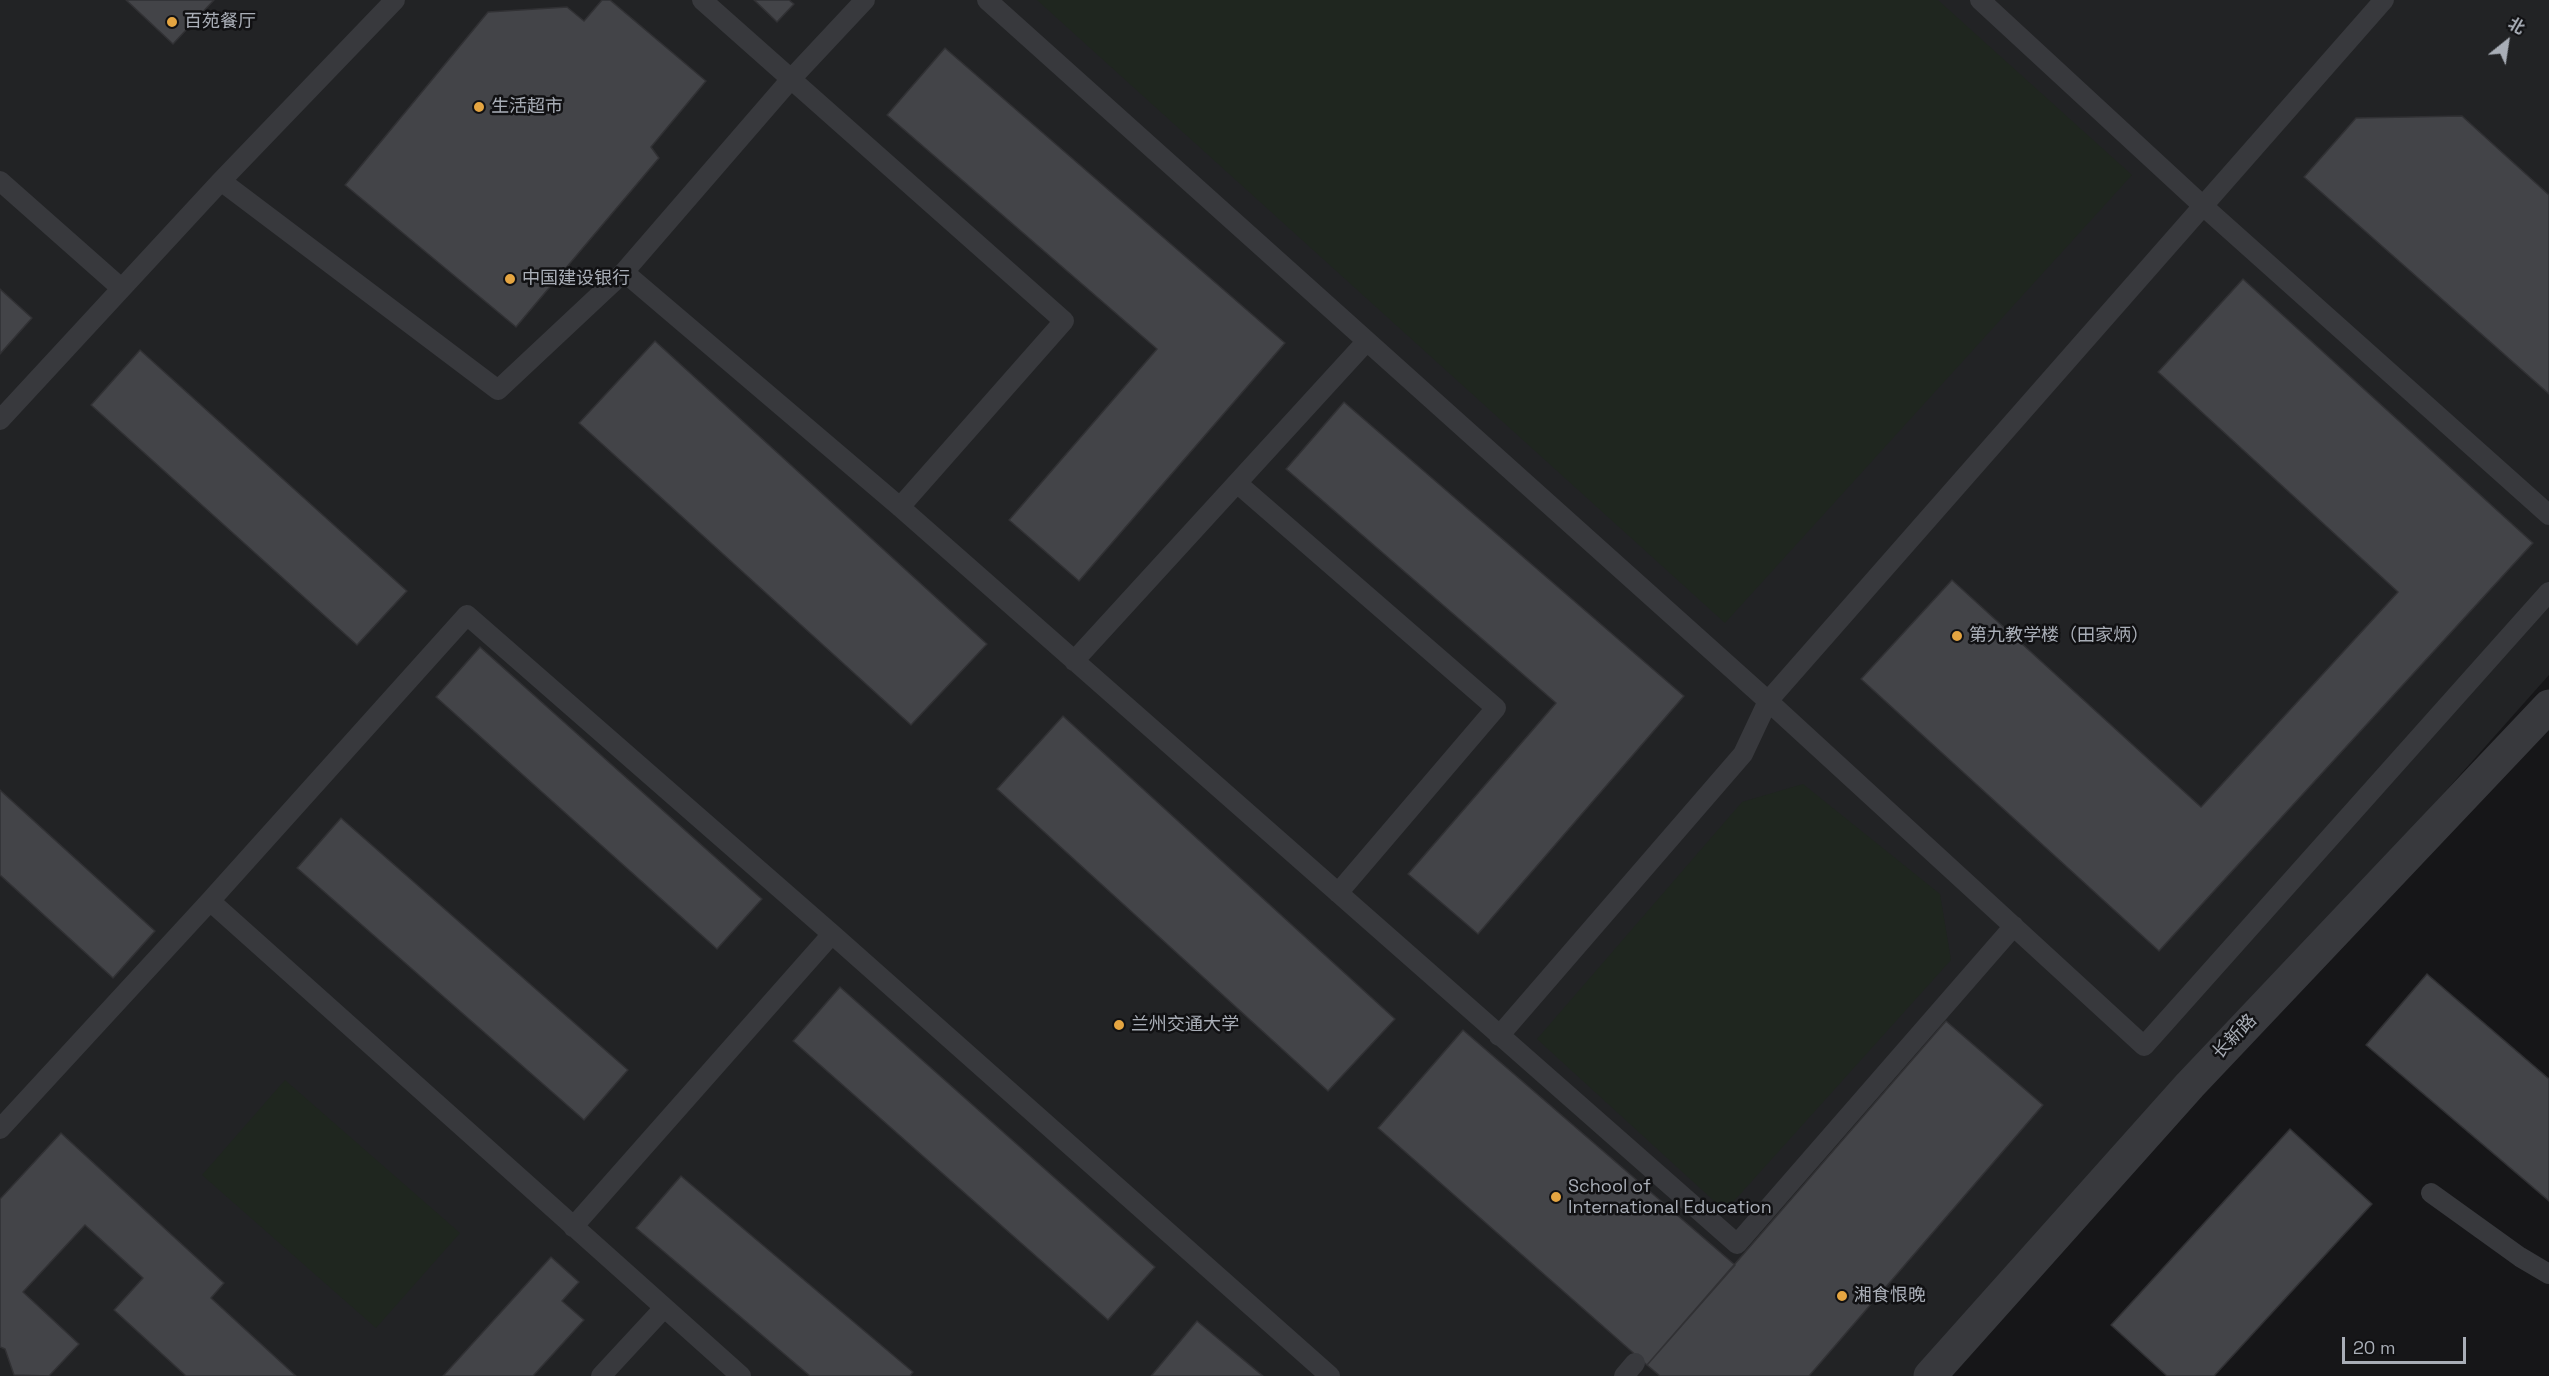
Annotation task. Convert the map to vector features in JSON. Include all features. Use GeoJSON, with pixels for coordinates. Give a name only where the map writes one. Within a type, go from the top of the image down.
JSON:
{"type":"FeatureCollection","features":[{"type":"Feature","properties":{"kind":"street","name":"长新路"},"geometry":{"type":"LineString","coordinates":[[1930,1376],[2190,1085],[2549,706]]}},
{"type":"Feature","properties":{"kind":"lane"},"geometry":{"type":"LineString","coordinates":[[0,420],[221,181],[395,0]]}},
{"type":"Feature","properties":{"kind":"lane"},"geometry":{"type":"LineString","coordinates":[[702,0],[1064,321],[900,507]]}},
{"type":"Feature","properties":{"kind":"lane"},"geometry":{"type":"LineString","coordinates":[[221,181],[498,390],[624,272],[792,79],[865,0]]}},
{"type":"Feature","properties":{"kind":"lane"},"geometry":{"type":"LineString","coordinates":[[987,0],[1768,701],[2144,1046],[2549,592]]}},
{"type":"Feature","properties":{"kind":"lane"},"geometry":{"type":"LineString","coordinates":[[1980,0],[2202,205],[2549,514]]}},
{"type":"Feature","properties":{"kind":"lane"},"geometry":{"type":"LineString","coordinates":[[1498,1035],[1743,754],[1768,701],[2384,0]]}},
{"type":"Feature","properties":{"kind":"lane"},"geometry":{"type":"LineString","coordinates":[[0,181],[121,288]]}},
{"type":"Feature","properties":{"kind":"lane"},"geometry":{"type":"LineString","coordinates":[[624,272],[900,507],[1498,1035],[1733,1248],[2014,926]]}},
{"type":"Feature","properties":{"kind":"lane"},"geometry":{"type":"LineString","coordinates":[[1074,661],[1366,342]]}},
{"type":"Feature","properties":{"kind":"lane"},"geometry":{"type":"LineString","coordinates":[[1237,483],[1496,708],[1338,893]]}},
{"type":"Feature","properties":{"kind":"lane"},"geometry":{"type":"LineString","coordinates":[[0,1129],[210,901],[467,615],[832,934],[1330,1376]]}},
{"type":"Feature","properties":{"kind":"lane"},"geometry":{"type":"LineString","coordinates":[[210,901],[741,1376]]}},
{"type":"Feature","properties":{"kind":"lane"},"geometry":{"type":"LineString","coordinates":[[573,1227],[832,934]]}},
{"type":"Feature","properties":{"kind":"lane"},"geometry":{"type":"LineString","coordinates":[[2431,1193],[2520,1257],[2549,1274]]}},
{"type":"Feature","properties":{"kind":"lane"},"geometry":{"type":"LineString","coordinates":[[601,1376],[664,1308]]}},
{"type":"Feature","properties":{"kind":"shaded area","name":"兰州交通大学"},"geometry":{"type":"Polygon","coordinates":[[[0,0],[2549,0],[2549,675],[1925,1376],[0,1376],[0,0]]]}},
{"type":"Feature","properties":{"kind":"shaded area"},"geometry":{"type":"Polygon","coordinates":[[[1037,0],[1938,0],[2132,175],[1725,623],[1037,0]]]}},
{"type":"Feature","properties":{"kind":"shaded area"},"geometry":{"type":"Polygon","coordinates":[[[1803,784],[1940,894],[1951,960],[1725,1211],[1537,1039],[1742,802],[1803,784]]]}},
{"type":"Feature","properties":{"kind":"shaded area"},"geometry":{"type":"Polygon","coordinates":[[[285,1080],[460,1233],[376,1328],[202,1175],[285,1080]]]}},
{"type":"Feature","properties":{"kind":"building","name":"百苑餐厅"},"geometry":{"type":"Polygon","coordinates":[[[126,0],[214,0],[173,44],[126,0]]]}},
{"type":"Feature","properties":{"kind":"building"},"geometry":{"type":"Polygon","coordinates":[[[602,0],[610,0],[706,81],[651,147],[659,158],[516,327],[345,185],[488,12],[567,7],[584,21],[602,0]]]}},
{"type":"Feature","properties":{"kind":"building"},"geometry":{"type":"Polygon","coordinates":[[[754,0],[789,0],[794,4],[777,22],[754,0]]]}},
{"type":"Feature","properties":{"kind":"building"},"geometry":{"type":"Polygon","coordinates":[[[945,48],[1285,343],[1079,581],[1009,520],[1157,349],[887,115],[945,48]]]}},
{"type":"Feature","properties":{"kind":"building"},"geometry":{"type":"Polygon","coordinates":[[[2462,116],[2549,195],[2549,394],[2304,177],[2356,118],[2462,116]]]}},
{"type":"Feature","properties":{"kind":"building","name":"第九教学楼（田家炳）"},"geometry":{"type":"Polygon","coordinates":[[[2243,279],[2533,543],[2159,951],[1861,679],[1952,580],[2201,807],[2398,592],[2158,372],[2243,279]]]}},
{"type":"Feature","properties":{"kind":"building"},"geometry":{"type":"Polygon","coordinates":[[[0,289],[32,318],[0,354],[0,289]]]}},
{"type":"Feature","properties":{"kind":"building"},"geometry":{"type":"Polygon","coordinates":[[[655,341],[987,644],[911,725],[579,423],[655,341]]]}},
{"type":"Feature","properties":{"kind":"building"},"geometry":{"type":"Polygon","coordinates":[[[140,350],[407,591],[357,645],[91,405],[140,350]]]}},
{"type":"Feature","properties":{"kind":"building"},"geometry":{"type":"Polygon","coordinates":[[[1344,402],[1684,696],[1478,934],[1408,874],[1556,703],[1286,469],[1344,402]]]}},
{"type":"Feature","properties":{"kind":"building"},"geometry":{"type":"Polygon","coordinates":[[[480,647],[762,899],[717,949],[436,697],[480,647]]]}},
{"type":"Feature","properties":{"kind":"building"},"geometry":{"type":"Polygon","coordinates":[[[1063,716],[1395,1019],[1328,1091],[997,789],[1063,716]]]}},
{"type":"Feature","properties":{"kind":"building"},"geometry":{"type":"Polygon","coordinates":[[[0,790],[155,931],[113,978],[0,875],[0,790]]]}},
{"type":"Feature","properties":{"kind":"building"},"geometry":{"type":"Polygon","coordinates":[[[341,818],[628,1070],[584,1120],[297,868],[341,818]]]}},
{"type":"Feature","properties":{"kind":"building"},"geometry":{"type":"Polygon","coordinates":[[[2427,974],[2549,1079],[2549,1201],[2366,1045],[2427,974]]]}},
{"type":"Feature","properties":{"kind":"building"},"geometry":{"type":"Polygon","coordinates":[[[840,987],[1155,1267],[1108,1320],[793,1041],[840,987]]]}},
{"type":"Feature","properties":{"kind":"building"},"geometry":{"type":"Polygon","coordinates":[[[1946,1021],[2043,1105],[1809,1376],[1660,1376],[1647,1365],[1946,1021]]]}},
{"type":"Feature","properties":{"kind":"building","name":"School of International Education"},"geometry":{"type":"Polygon","coordinates":[[[1463,1030],[1735,1265],[1647,1365],[1378,1128],[1463,1030]]]}},
{"type":"Feature","properties":{"kind":"building"},"geometry":{"type":"Polygon","coordinates":[[[2290,1129],[2372,1204],[2214,1376],[2167,1376],[2111,1325],[2290,1129]]]}},
{"type":"Feature","properties":{"kind":"building"},"geometry":{"type":"Polygon","coordinates":[[[61,1133],[224,1283],[211,1298],[296,1376],[186,1376],[114,1310],[143,1278],[85,1225],[23,1292],[79,1344],[49,1376],[14,1375],[5,1349],[0,1347],[0,1199],[61,1133]]]}},
{"type":"Feature","properties":{"kind":"building"},"geometry":{"type":"Polygon","coordinates":[[[681,1176],[913,1372],[910,1376],[810,1376],[636,1228],[681,1176]]]}},
{"type":"Feature","properties":{"kind":"building"},"geometry":{"type":"Polygon","coordinates":[[[551,1257],[579,1282],[562,1301],[584,1320],[533,1376],[443,1376],[551,1257]]]}},
{"type":"Feature","properties":{"kind":"building"},"geometry":{"type":"Polygon","coordinates":[[[1197,1321],[1263,1376],[1151,1376],[1197,1321]]]}},
{"type":"Feature","properties":{"kind":"place","name":"百苑餐厅"},"geometry":{"type":"Point","coordinates":[172,22]}},
{"type":"Feature","properties":{"kind":"place","name":"生活超市"},"geometry":{"type":"Point","coordinates":[479,107]}},
{"type":"Feature","properties":{"kind":"place","name":"中国建设银行"},"geometry":{"type":"Point","coordinates":[510,279]}},
{"type":"Feature","properties":{"kind":"place","name":"第九教学楼（田家炳）"},"geometry":{"type":"Point","coordinates":[1957,636]}},
{"type":"Feature","properties":{"kind":"place","name":"兰州交通大学"},"geometry":{"type":"Point","coordinates":[1119,1025]}},
{"type":"Feature","properties":{"kind":"place","name":"School of International Education"},"geometry":{"type":"Point","coordinates":[1556,1197]}},
{"type":"Feature","properties":{"kind":"place","name":"湘食恨晚"},"geometry":{"type":"Point","coordinates":[1842,1296]}}]}
